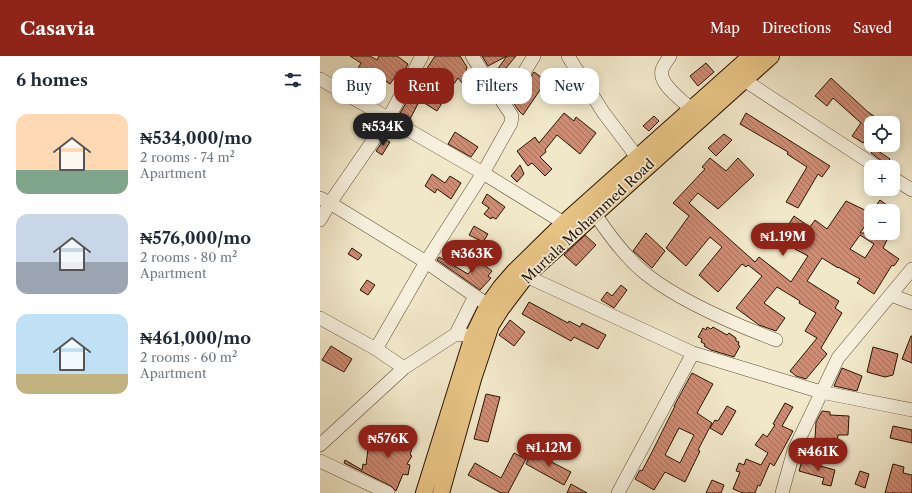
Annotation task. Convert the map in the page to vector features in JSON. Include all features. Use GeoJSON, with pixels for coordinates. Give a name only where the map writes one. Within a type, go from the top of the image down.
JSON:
{"type":"FeatureCollection","features":[{"type":"Feature","properties":{"kind":"main road","name":"Murtala Mohammed Road"},"geometry":{"type":"LineString","coordinates":[[440,493],[473,379],[491,325],[501,309],[564,223],[751,56]]}},
{"type":"Feature","properties":{"kind":"main road","name":"Murtala Mohammed Road"},"geometry":{"type":"LineString","coordinates":[[424,493],[473,336],[482,300],[595,214],[771,56]]}},
{"type":"Feature","properties":{"kind":"street"},"geometry":{"type":"LineString","coordinates":[[320,220],[325,200],[388,119],[422,56]]}},
{"type":"Feature","properties":{"kind":"street"},"geometry":{"type":"LineString","coordinates":[[472,56],[480,68]]}},
{"type":"Feature","properties":{"kind":"street"},"geometry":{"type":"LineString","coordinates":[[527,68],[534,56]]}},
{"type":"Feature","properties":{"kind":"street"},"geometry":{"type":"LineString","coordinates":[[568,56],[603,112],[637,157]]}},
{"type":"Feature","properties":{"kind":"street"},"geometry":{"type":"LineString","coordinates":[[670,56],[662,70],[664,84],[691,109]]}},
{"type":"Feature","properties":{"kind":"street"},"geometry":{"type":"LineString","coordinates":[[320,79],[483,173],[564,223]]}},
{"type":"Feature","properties":{"kind":"street"},"geometry":{"type":"LineString","coordinates":[[744,80],[866,160]]}},
{"type":"Feature","properties":{"kind":"street"},"geometry":{"type":"LineString","coordinates":[[376,349],[426,262],[483,173],[511,123],[512,116],[504,104]]}},
{"type":"Feature","properties":{"kind":"street"},"geometry":{"type":"LineString","coordinates":[[900,182],[912,190]]}},
{"type":"Feature","properties":{"kind":"street"},"geometry":{"type":"LineString","coordinates":[[320,446],[404,368],[456,334],[482,300],[426,262],[325,200]]}},
{"type":"Feature","properties":{"kind":"street"},"geometry":{"type":"LineString","coordinates":[[595,214],[610,237],[646,274],[679,297],[748,329],[776,340]]}},
{"type":"Feature","properties":{"kind":"street"},"geometry":{"type":"LineString","coordinates":[[782,493],[794,450],[838,358],[912,269]]}},
{"type":"Feature","properties":{"kind":"street"},"geometry":{"type":"LineString","coordinates":[[526,276],[693,352],[821,392],[912,410]]}},
{"type":"Feature","properties":{"kind":"street"},"geometry":{"type":"LineString","coordinates":[[891,295],[912,303]]}},
{"type":"Feature","properties":{"kind":"street"},"geometry":{"type":"LineString","coordinates":[[320,318],[376,349],[404,368]]}},
{"type":"Feature","properties":{"kind":"street"},"geometry":{"type":"LineString","coordinates":[[456,334],[473,336]]}},
{"type":"Feature","properties":{"kind":"street"},"geometry":{"type":"LineString","coordinates":[[618,493],[693,352]]}},
{"type":"Feature","properties":{"kind":"street"},"geometry":{"type":"LineString","coordinates":[[320,461],[388,493]]}},
{"type":"Feature","properties":{"kind":"building"},"geometry":{"type":"Polygon","coordinates":[[[350,56],[370,56],[377,60],[379,56],[397,56],[408,64],[406,68],[394,68],[394,78],[390,84],[386,81],[386,68],[358,68],[361,63],[350,56]]]}},
{"type":"Feature","properties":{"kind":"building"},"geometry":{"type":"Polygon","coordinates":[[[435,56],[460,56],[467,67],[462,68],[462,83],[458,78],[454,84],[454,68],[427,68],[435,56]]]}},
{"type":"Feature","properties":{"kind":"building"},"geometry":{"type":"Polygon","coordinates":[[[482,56],[507,56],[488,66],[482,56]]]}},
{"type":"Feature","properties":{"kind":"building"},"geometry":{"type":"Polygon","coordinates":[[[507,56],[516,56],[506,68],[498,68],[507,56]]]}},
{"type":"Feature","properties":{"kind":"building"},"geometry":{"type":"Polygon","coordinates":[[[706,63],[714,72],[698,86],[690,76],[706,63]]]}},
{"type":"Feature","properties":{"kind":"building"},"geometry":{"type":"Polygon","coordinates":[[[534,72],[540,76],[540,90],[532,102],[532,75],[534,72]]]}},
{"type":"Feature","properties":{"kind":"building"},"geometry":{"type":"Polygon","coordinates":[[[831,78],[874,116],[864,116],[863,143],[852,136],[861,123],[833,98],[827,106],[815,96],[831,78]]]}},
{"type":"Feature","properties":{"kind":"building"},"geometry":{"type":"Polygon","coordinates":[[[405,104],[418,104],[409,121],[399,115],[405,104]]]}},
{"type":"Feature","properties":{"kind":"building"},"geometry":{"type":"Polygon","coordinates":[[[426,104],[441,104],[437,111],[426,104]]]}},
{"type":"Feature","properties":{"kind":"building"},"geometry":{"type":"Polygon","coordinates":[[[514,104],[530,104],[523,115],[514,104]]]}},
{"type":"Feature","properties":{"kind":"building"},"geometry":{"type":"Polygon","coordinates":[[[564,113],[574,121],[576,117],[596,133],[580,154],[557,135],[545,150],[546,152],[540,157],[552,169],[545,176],[532,163],[528,166],[517,151],[535,137],[539,143],[564,113]]]}},
{"type":"Feature","properties":{"kind":"building"},"geometry":{"type":"Polygon","coordinates":[[[746,113],[830,166],[822,177],[818,174],[798,208],[786,202],[807,167],[787,154],[788,152],[740,124],[746,113]]]}},
{"type":"Feature","properties":{"kind":"building"},"geometry":{"type":"Polygon","coordinates":[[[654,116],[659,121],[649,131],[643,126],[654,116]]]}},
{"type":"Feature","properties":{"kind":"building"},"geometry":{"type":"Polygon","coordinates":[[[455,132],[478,147],[471,157],[448,144],[455,132]]]}},
{"type":"Feature","properties":{"kind":"building"},"geometry":{"type":"Polygon","coordinates":[[[724,134],[732,140],[716,156],[708,148],[724,134]]]}},
{"type":"Feature","properties":{"kind":"building"},"geometry":{"type":"Polygon","coordinates":[[[384,139],[390,142],[382,155],[376,151],[384,139]]]}},
{"type":"Feature","properties":{"kind":"building"},"geometry":{"type":"Polygon","coordinates":[[[880,152],[890,159],[881,160],[871,153],[880,152]]]}},
{"type":"Feature","properties":{"kind":"building"},"geometry":{"type":"Polygon","coordinates":[[[710,158],[726,171],[738,158],[754,175],[718,209],[698,193],[689,203],[755,262],[759,257],[791,282],[808,256],[795,249],[799,243],[783,233],[794,216],[810,227],[815,220],[827,229],[846,201],[864,210],[864,227],[860,233],[864,233],[864,238],[860,235],[850,249],[865,258],[874,244],[868,240],[887,240],[883,248],[899,259],[894,266],[892,265],[874,294],[857,283],[860,279],[822,258],[807,281],[839,301],[835,308],[842,313],[821,348],[827,354],[806,379],[796,376],[790,371],[817,338],[805,331],[816,313],[777,287],[764,303],[785,318],[776,331],[759,325],[736,308],[762,276],[748,265],[746,267],[742,264],[718,292],[699,275],[722,247],[710,237],[686,266],[666,248],[689,216],[673,203],[705,169],[702,167],[710,158]]]}},
{"type":"Feature","properties":{"kind":"building"},"geometry":{"type":"Polygon","coordinates":[[[520,165],[524,174],[517,182],[511,176],[520,165]]]}},
{"type":"Feature","properties":{"kind":"building"},"geometry":{"type":"Polygon","coordinates":[[[432,174],[445,183],[450,176],[461,183],[451,199],[437,189],[435,193],[425,186],[432,174]]]}},
{"type":"Feature","properties":{"kind":"building"},"geometry":{"type":"Polygon","coordinates":[[[487,194],[505,207],[496,219],[492,217],[491,219],[484,214],[489,208],[482,203],[487,194]]]}},
{"type":"Feature","properties":{"kind":"building"},"geometry":{"type":"Polygon","coordinates":[[[880,200],[885,204],[877,204],[880,200]]]}},
{"type":"Feature","properties":{"kind":"building"},"geometry":{"type":"Polygon","coordinates":[[[474,226],[488,234],[483,242],[469,235],[474,226]]]}},
{"type":"Feature","properties":{"kind":"building"},"geometry":{"type":"Polygon","coordinates":[[[646,233],[665,251],[652,268],[633,251],[646,233]]]}},
{"type":"Feature","properties":{"kind":"building"},"geometry":{"type":"Polygon","coordinates":[[[585,235],[596,245],[576,266],[564,255],[585,235]]]}},
{"type":"Feature","properties":{"kind":"building"},"geometry":{"type":"Polygon","coordinates":[[[352,248],[362,255],[358,260],[348,254],[352,248]]]}},
{"type":"Feature","properties":{"kind":"building"},"geometry":{"type":"Polygon","coordinates":[[[439,257],[468,274],[479,261],[492,271],[488,276],[491,278],[480,290],[437,260],[439,257]]]}},
{"type":"Feature","properties":{"kind":"building"},"geometry":{"type":"Polygon","coordinates":[[[367,280],[375,285],[368,295],[360,290],[367,280]]]}},
{"type":"Feature","properties":{"kind":"building"},"geometry":{"type":"Polygon","coordinates":[[[621,285],[627,290],[614,308],[601,300],[607,292],[612,296],[621,285]]]}},
{"type":"Feature","properties":{"kind":"building"},"geometry":{"type":"Polygon","coordinates":[[[529,302],[568,323],[569,321],[580,327],[582,323],[606,335],[598,349],[574,337],[571,341],[522,314],[529,302]]]}},
{"type":"Feature","properties":{"kind":"building"},"geometry":{"type":"Polygon","coordinates":[[[510,320],[525,332],[514,346],[499,335],[510,320]]]}},
{"type":"Feature","properties":{"kind":"building"},"geometry":{"type":"Polygon","coordinates":[[[707,327],[711,329],[713,327],[727,335],[729,333],[736,338],[736,341],[739,342],[738,345],[740,346],[734,357],[711,350],[704,346],[705,344],[701,342],[702,339],[698,337],[703,328],[706,330],[707,327]]]}},
{"type":"Feature","properties":{"kind":"building"},"geometry":{"type":"Polygon","coordinates":[[[912,336],[912,363],[902,359],[912,336]]]}},
{"type":"Feature","properties":{"kind":"building"},"geometry":{"type":"Polygon","coordinates":[[[331,346],[352,359],[344,372],[322,360],[331,346]]]}},
{"type":"Feature","properties":{"kind":"building"},"geometry":{"type":"Polygon","coordinates":[[[873,347],[898,354],[893,375],[885,377],[867,372],[873,347]]]}},
{"type":"Feature","properties":{"kind":"building"},"geometry":{"type":"Polygon","coordinates":[[[842,368],[862,376],[857,391],[834,386],[842,368]]]}},
{"type":"Feature","properties":{"kind":"building"},"geometry":{"type":"Polygon","coordinates":[[[692,373],[713,384],[697,413],[712,423],[698,450],[700,451],[685,482],[665,472],[654,490],[635,479],[640,470],[642,471],[692,373]],[[679,428],[665,455],[680,463],[694,435],[679,428]]]}},
{"type":"Feature","properties":{"kind":"building"},"geometry":{"type":"Polygon","coordinates":[[[486,394],[500,397],[488,442],[474,439],[486,394]]]}},
{"type":"Feature","properties":{"kind":"building"},"geometry":{"type":"Polygon","coordinates":[[[785,403],[793,407],[782,426],[793,431],[774,466],[770,463],[760,486],[758,485],[755,493],[743,493],[733,489],[740,472],[736,471],[739,463],[744,465],[746,459],[761,465],[768,453],[755,445],[763,434],[767,437],[775,425],[773,424],[785,403]]]}},
{"type":"Feature","properties":{"kind":"building"},"geometry":{"type":"Polygon","coordinates":[[[727,406],[736,411],[722,435],[710,428],[715,420],[718,421],[727,406]]]}},
{"type":"Feature","properties":{"kind":"building"},"geometry":{"type":"Polygon","coordinates":[[[822,411],[830,412],[830,415],[849,416],[848,435],[838,435],[837,444],[827,443],[826,454],[814,454],[816,422],[822,411]]]}},
{"type":"Feature","properties":{"kind":"building"},"geometry":{"type":"Polygon","coordinates":[[[893,426],[912,430],[912,443],[890,438],[893,426]]]}},
{"type":"Feature","properties":{"kind":"building"},"geometry":{"type":"Polygon","coordinates":[[[375,433],[388,439],[389,434],[414,441],[410,455],[412,456],[407,464],[410,465],[408,475],[403,474],[396,491],[391,486],[344,463],[345,460],[362,470],[363,464],[366,465],[368,449],[375,433]]]}},
{"type":"Feature","properties":{"kind":"building"},"geometry":{"type":"Polygon","coordinates":[[[532,452],[571,472],[564,485],[526,464],[532,452]]]}},
{"type":"Feature","properties":{"kind":"building"},"geometry":{"type":"Polygon","coordinates":[[[514,453],[526,459],[508,493],[501,493],[468,475],[475,463],[501,478],[514,453]]]}},
{"type":"Feature","properties":{"kind":"building"},"geometry":{"type":"Polygon","coordinates":[[[802,461],[835,470],[831,486],[822,484],[824,478],[799,471],[802,461]]]}},
{"type":"Feature","properties":{"kind":"building"},"geometry":{"type":"Polygon","coordinates":[[[893,464],[904,467],[903,473],[912,475],[912,493],[885,493],[893,464]]]}},
{"type":"Feature","properties":{"kind":"building"},"geometry":{"type":"Polygon","coordinates":[[[860,471],[869,474],[865,488],[855,484],[860,471]]]}},
{"type":"Feature","properties":{"kind":"building"},"geometry":{"type":"Polygon","coordinates":[[[712,480],[724,485],[721,493],[706,493],[712,480]]]}},
{"type":"Feature","properties":{"kind":"building"},"geometry":{"type":"Polygon","coordinates":[[[571,484],[587,493],[567,493],[571,484]]]}}]}
